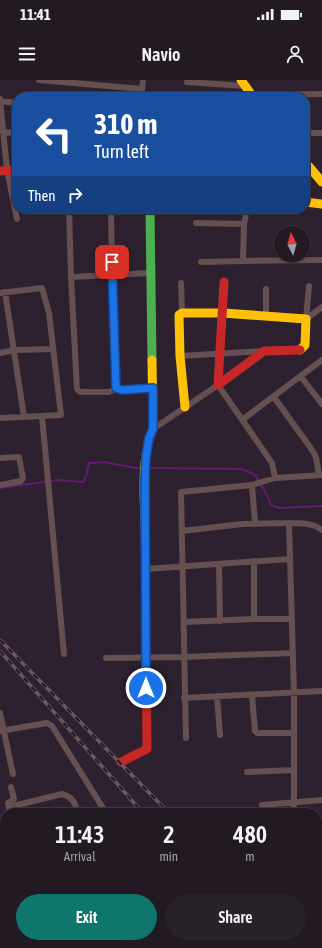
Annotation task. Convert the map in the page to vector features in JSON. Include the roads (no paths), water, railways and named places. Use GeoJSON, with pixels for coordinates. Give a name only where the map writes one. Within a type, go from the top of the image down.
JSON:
{"type":"FeatureCollection","features":[{"type":"Feature","properties":{"kind":"street"},"geometry":{"type":"LineString","coordinates":[[39,80],[142,89]]}},
{"type":"Feature","properties":{"kind":"street"},"geometry":{"type":"LineString","coordinates":[[142,92],[143,81]]}},
{"type":"Feature","properties":{"kind":"street"},"geometry":{"type":"LineString","coordinates":[[187,82],[243,83],[249,92]]}},
{"type":"Feature","properties":{"kind":"street"},"geometry":{"type":"LineString","coordinates":[[310,94],[322,94]]}},
{"type":"Feature","properties":{"kind":"street"},"geometry":{"type":"LineString","coordinates":[[12,102],[0,100],[4,171],[12,201]]}},
{"type":"Feature","properties":{"kind":"street"},"geometry":{"type":"LineString","coordinates":[[3,132],[12,133]]}},
{"type":"Feature","properties":{"kind":"street"},"geometry":{"type":"LineString","coordinates":[[310,133],[322,133]]}},
{"type":"Feature","properties":{"kind":"street"},"geometry":{"type":"LineString","coordinates":[[310,173],[322,182]]}},
{"type":"Feature","properties":{"kind":"street"},"geometry":{"type":"LineString","coordinates":[[310,203],[322,204]]}},
{"type":"Feature","properties":{"kind":"street"},"geometry":{"type":"LineString","coordinates":[[16,214],[17,219]]}},
{"type":"Feature","properties":{"kind":"street"},"geometry":{"type":"LineString","coordinates":[[70,214],[71,277],[77,389],[80,392],[109,392],[116,388],[122,390],[153,388]]}},
{"type":"Feature","properties":{"kind":"street"},"geometry":{"type":"LineString","coordinates":[[111,214],[116,388]]}},
{"type":"Feature","properties":{"kind":"street"},"geometry":{"type":"LineString","coordinates":[[121,762],[147,749],[145,479],[149,438],[153,429],[150,214]]}},
{"type":"Feature","properties":{"kind":"street"},"geometry":{"type":"LineString","coordinates":[[243,261],[244,224],[246,214]]}},
{"type":"Feature","properties":{"kind":"street"},"geometry":{"type":"LineString","coordinates":[[196,223],[244,224]]}},
{"type":"Feature","properties":{"kind":"street"},"geometry":{"type":"LineString","coordinates":[[200,262],[322,260]]}},
{"type":"Feature","properties":{"kind":"street"},"geometry":{"type":"LineString","coordinates":[[71,277],[151,274]]}},
{"type":"Feature","properties":{"kind":"street"},"geometry":{"type":"LineString","coordinates":[[224,282],[218,385],[272,463],[275,478]]}},
{"type":"Feature","properties":{"kind":"street"},"geometry":{"type":"LineString","coordinates":[[181,283],[182,313],[179,315],[180,356],[185,407]]}},
{"type":"Feature","properties":{"kind":"street"},"geometry":{"type":"LineString","coordinates":[[180,356],[300,350],[305,345],[309,286]]}},
{"type":"Feature","properties":{"kind":"street"},"geometry":{"type":"LineString","coordinates":[[0,418],[24,417],[61,415],[49,313],[42,288],[3,292],[14,350],[24,417]]}},
{"type":"Feature","properties":{"kind":"street"},"geometry":{"type":"LineString","coordinates":[[266,289],[266,315]]}},
{"type":"Feature","properties":{"kind":"street"},"geometry":{"type":"LineString","coordinates":[[182,313],[266,315],[306,319],[322,307]]}},
{"type":"Feature","properties":{"kind":"street"},"geometry":{"type":"LineString","coordinates":[[0,353],[14,350],[54,349]]}},
{"type":"Feature","properties":{"kind":"street"},"geometry":{"type":"LineString","coordinates":[[153,429],[218,385],[264,351]]}},
{"type":"Feature","properties":{"kind":"street"},"geometry":{"type":"LineString","coordinates":[[242,420],[322,360]]}},
{"type":"Feature","properties":{"kind":"street"},"geometry":{"type":"LineString","coordinates":[[301,377],[322,404]]}},
{"type":"Feature","properties":{"kind":"street"},"geometry":{"type":"LineString","coordinates":[[186,738],[183,657],[184,622],[181,492],[252,485],[275,478],[320,475],[316,457],[312,450],[274,397]]}},
{"type":"Feature","properties":{"kind":"street"},"geometry":{"type":"LineString","coordinates":[[42,416],[64,654]]}},
{"type":"Feature","properties":{"kind":"street"},"geometry":{"type":"LineString","coordinates":[[0,458],[19,457],[23,478],[21,481],[0,485]]}},
{"type":"Feature","properties":{"kind":"street"},"geometry":{"type":"LineString","coordinates":[[252,485],[255,523]]}},
{"type":"Feature","properties":{"kind":"street"},"geometry":{"type":"LineString","coordinates":[[182,531],[255,523],[303,523],[322,530]]}},
{"type":"Feature","properties":{"kind":"street"},"geometry":{"type":"LineString","coordinates":[[289,523],[294,693],[294,808]]}},
{"type":"Feature","properties":{"kind":"street"},"geometry":{"type":"LineString","coordinates":[[146,569],[290,559]]}},
{"type":"Feature","properties":{"kind":"street"},"geometry":{"type":"LineString","coordinates":[[254,561],[254,619]]}},
{"type":"Feature","properties":{"kind":"street"},"geometry":{"type":"LineString","coordinates":[[219,564],[220,620]]}},
{"type":"Feature","properties":{"kind":"street"},"geometry":{"type":"LineString","coordinates":[[184,622],[291,619]]}},
{"type":"Feature","properties":{"kind":"street"},"geometry":{"type":"LineString","coordinates":[[106,658],[293,653]]}},
{"type":"Feature","properties":{"kind":"street"},"geometry":{"type":"LineString","coordinates":[[184,698],[322,691]]}},
{"type":"Feature","properties":{"kind":"street"},"geometry":{"type":"LineString","coordinates":[[252,695],[255,732],[294,733]]}},
{"type":"Feature","properties":{"kind":"street"},"geometry":{"type":"LineString","coordinates":[[217,696],[220,735]]}},
{"type":"Feature","properties":{"kind":"street"},"geometry":{"type":"LineString","coordinates":[[0,712],[2,731],[13,774]]}},
{"type":"Feature","properties":{"kind":"street"},"geometry":{"type":"LineString","coordinates":[[2,731],[47,722],[52,726],[103,808]]}},
{"type":"Feature","properties":{"kind":"street"},"geometry":{"type":"LineString","coordinates":[[247,772],[294,770]]}},
{"type":"Feature","properties":{"kind":"street"},"geometry":{"type":"LineString","coordinates":[[9,808],[8,803],[14,799],[11,788]]}},
{"type":"Feature","properties":{"kind":"street"},"geometry":{"type":"LineString","coordinates":[[16,808],[62,794],[69,796],[74,801],[76,808]]}},
{"type":"Feature","properties":{"kind":"street"},"geometry":{"type":"LineString","coordinates":[[262,805],[322,800]]}},
{"type":"Feature","properties":{"kind":"waterway"},"geometry":{"type":"LineString","coordinates":[[0,488],[59,480],[83,482],[89,463],[104,462],[135,468],[143,468]]}},
{"type":"Feature","properties":{"kind":"waterway"},"geometry":{"type":"LineString","coordinates":[[149,468],[242,469],[255,475],[271,505],[279,508],[322,506]]}},
{"type":"Feature","properties":{"kind":"railway"},"geometry":{"type":"LineString","coordinates":[[0,640],[164,808]]}},
{"type":"Feature","properties":{"kind":"railway"},"geometry":{"type":"LineString","coordinates":[[0,651],[139,808]]}}]}
